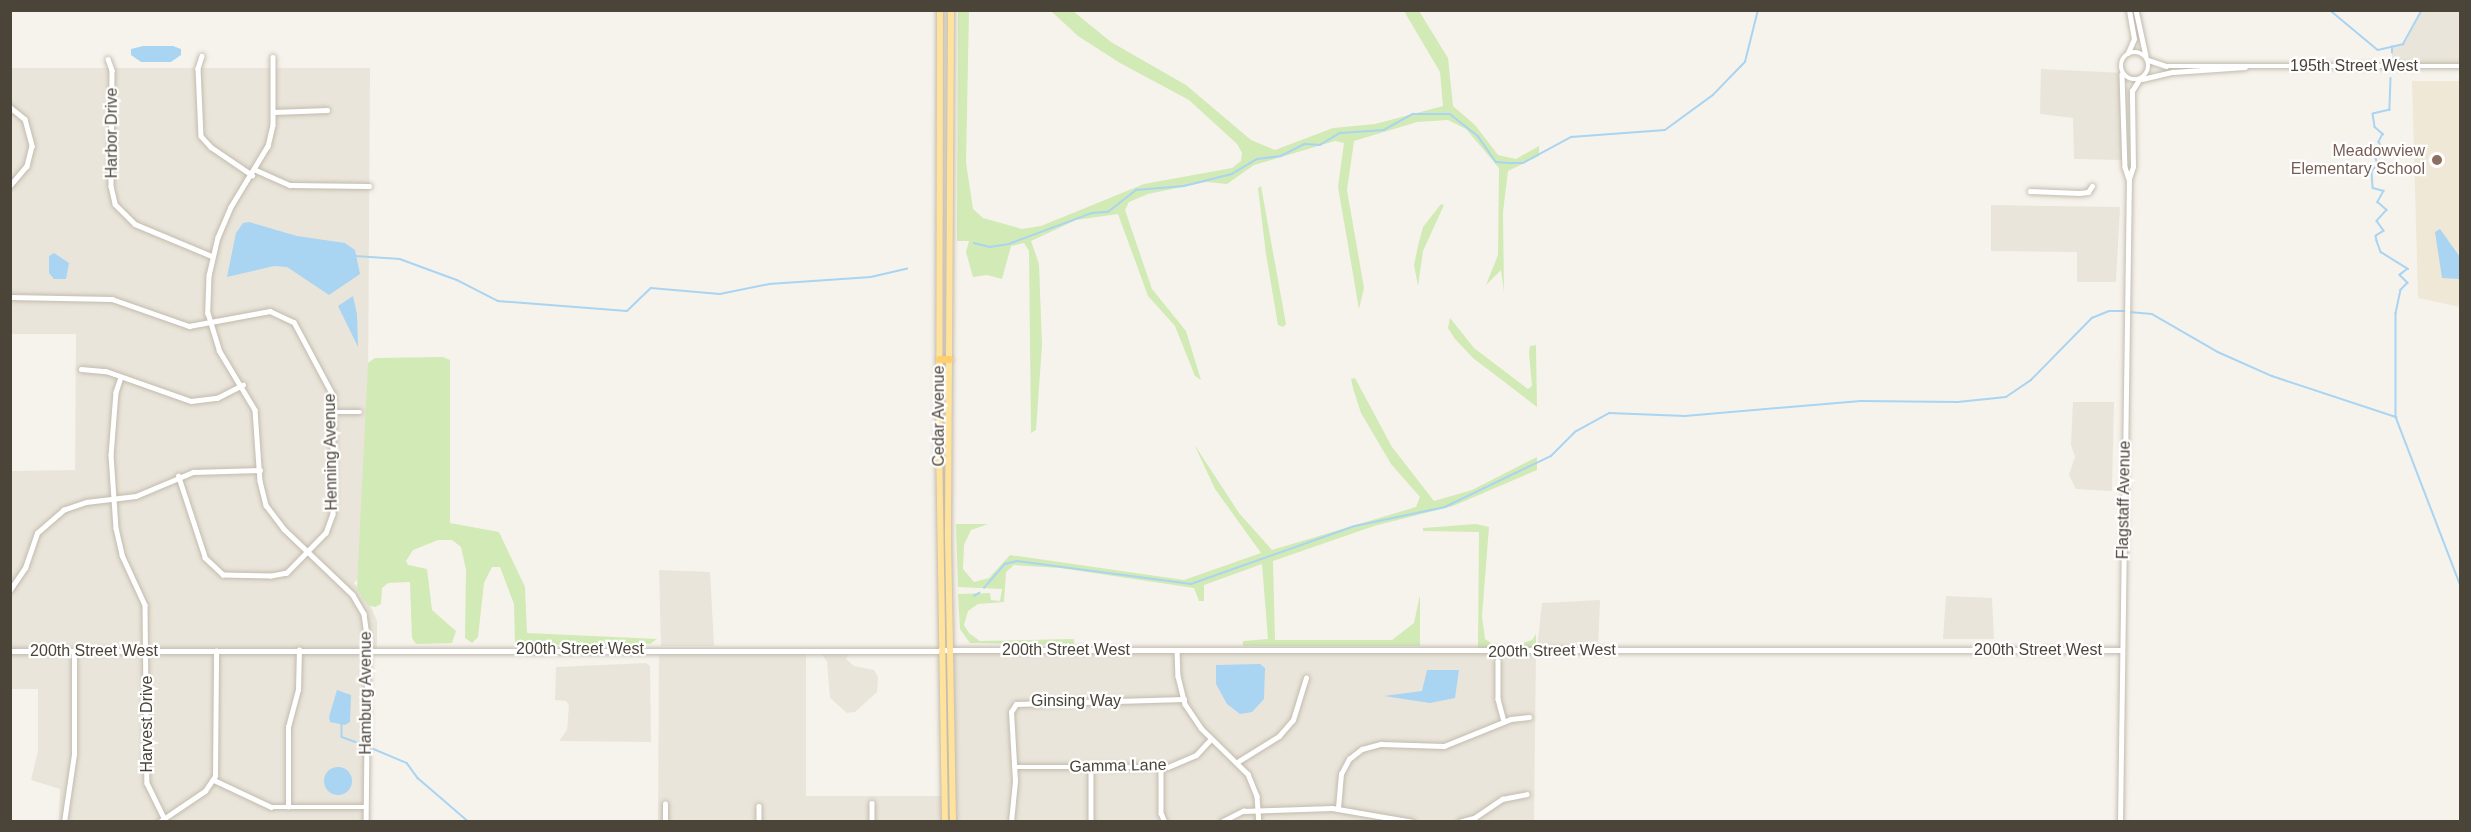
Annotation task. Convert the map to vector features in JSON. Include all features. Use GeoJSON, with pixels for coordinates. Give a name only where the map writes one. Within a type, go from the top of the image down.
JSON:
{"type":"FeatureCollection","features":[{"type":"Feature","properties":{"kind":"highway"},"geometry":{"type":"LineString","coordinates":[[939,359],[949,359]]}},
{"type":"Feature","properties":{"kind":"main road","name":"Cedar Avenue"},"geometry":{"type":"LineString","coordinates":[[940,10],[940,649],[945,822]]}},
{"type":"Feature","properties":{"kind":"main road","name":"Cedar Avenue"},"geometry":{"type":"LineString","coordinates":[[951,10],[949,359],[953,822]]}},
{"type":"Feature","properties":{"kind":"street"},"geometry":{"type":"LineString","coordinates":[[2129,10],[2134,39],[2120,64],[2122,74],[2140,80],[2149,69],[2136,10]]}},
{"type":"Feature","properties":{"kind":"street"},"geometry":{"type":"LineString","coordinates":[[2127,54],[2139,52],[2148,59]]}},
{"type":"Feature","properties":{"kind":"street"},"geometry":{"type":"LineString","coordinates":[[202,56],[198,68],[201,136],[211,147],[252,175]]}},
{"type":"Feature","properties":{"kind":"street","name":"Hamburg Avenue"},"geometry":{"type":"LineString","coordinates":[[273,57],[273,112],[268,146],[256,170],[226,216],[212,256],[207,289],[210,324],[219,350],[243,385],[258,421],[262,497],[271,514],[360,605],[366,622],[366,822]]}},
{"type":"Feature","properties":{"kind":"street","name":"Harbor Drive"},"geometry":{"type":"LineString","coordinates":[[108,59],[112,70],[111,186],[115,204],[135,224],[212,256]]}},
{"type":"Feature","properties":{"kind":"street","name":"195th Street West"},"geometry":{"type":"LineString","coordinates":[[2148,59],[2166,66],[2187,63],[2248,67]]}},
{"type":"Feature","properties":{"kind":"street","name":"195th Street West"},"geometry":{"type":"LineString","coordinates":[[2140,80],[2173,72],[2248,67],[2460,66]]}},
{"type":"Feature","properties":{"kind":"street","name":"Flagstaff Avenue"},"geometry":{"type":"LineString","coordinates":[[2122,74],[2125,167],[2129,179]]}},
{"type":"Feature","properties":{"kind":"street","name":"Flagstaff Avenue"},"geometry":{"type":"LineString","coordinates":[[2120,822],[2129,179],[2133,167],[2132,91],[2140,80]]}},
{"type":"Feature","properties":{"kind":"street"},"geometry":{"type":"LineString","coordinates":[[10,107],[25,119],[32,146],[27,166],[10,186]]}},
{"type":"Feature","properties":{"kind":"street"},"geometry":{"type":"LineString","coordinates":[[273,112],[327,110]]}},
{"type":"Feature","properties":{"kind":"street"},"geometry":{"type":"LineString","coordinates":[[2125,120],[2132,120]]}},
{"type":"Feature","properties":{"kind":"street"},"geometry":{"type":"LineString","coordinates":[[256,170],[290,185],[369,186]]}},
{"type":"Feature","properties":{"kind":"street"},"geometry":{"type":"LineString","coordinates":[[2030,191],[2079,193],[2088,192],[2092,186]]}},
{"type":"Feature","properties":{"kind":"street","name":"Henning Avenue"},"geometry":{"type":"LineString","coordinates":[[10,297],[112,299],[189,327],[270,311],[290,319],[332,390],[332,520],[327,533],[294,568],[280,575],[235,578],[219,573],[205,558],[178,476]]}},
{"type":"Feature","properties":{"kind":"street"},"geometry":{"type":"LineString","coordinates":[[81,369],[106,371],[191,401],[217,398],[243,385]]}},
{"type":"Feature","properties":{"kind":"street","name":"Harvest Drive"},"geometry":{"type":"LineString","coordinates":[[121,377],[116,392],[111,455],[113,499],[120,548],[144,599],[147,783],[163,820]]}},
{"type":"Feature","properties":{"kind":"street"},"geometry":{"type":"LineString","coordinates":[[333,412],[360,412]]}},
{"type":"Feature","properties":{"kind":"street"},"geometry":{"type":"LineString","coordinates":[[10,590],[25,568],[38,533],[53,516],[76,505],[136,496],[178,476],[219,469],[260,470]]}},
{"type":"Feature","properties":{"kind":"street"},"geometry":{"type":"LineString","coordinates":[[1177,650],[1184,699],[1211,739],[1239,761],[1255,789],[1259,822]]}},
{"type":"Feature","properties":{"kind":"street","name":"200th Street West"},"geometry":{"type":"LineString","coordinates":[[10,651],[2122,650]]}},
{"type":"Feature","properties":{"kind":"street"},"geometry":{"type":"LineString","coordinates":[[64,822],[74,754],[74,651]]}},
{"type":"Feature","properties":{"kind":"street"},"geometry":{"type":"LineString","coordinates":[[163,820],[205,791],[214,780],[217,766],[216,651]]}},
{"type":"Feature","properties":{"kind":"street"},"geometry":{"type":"LineString","coordinates":[[288,807],[288,727],[298,690],[299,651]]}},
{"type":"Feature","properties":{"kind":"street"},"geometry":{"type":"LineString","coordinates":[[1498,661],[1498,699],[1504,721]]}},
{"type":"Feature","properties":{"kind":"street"},"geometry":{"type":"LineString","coordinates":[[1239,761],[1279,736],[1293,720],[1306,678]]}},
{"type":"Feature","properties":{"kind":"street","name":"Ginsing Way"},"geometry":{"type":"LineString","coordinates":[[1011,822],[1014,767],[1011,712],[1019,702],[1184,699]]}},
{"type":"Feature","properties":{"kind":"street"},"geometry":{"type":"LineString","coordinates":[[1338,808],[1341,774],[1353,755],[1362,749],[1381,744],[1444,746],[1504,721],[1529,717]]}},
{"type":"Feature","properties":{"kind":"street","name":"Gamma Lane"},"geometry":{"type":"LineString","coordinates":[[1014,767],[1161,768],[1192,758],[1211,739]]}},
{"type":"Feature","properties":{"kind":"street"},"geometry":{"type":"LineString","coordinates":[[1091,767],[1091,822]]}},
{"type":"Feature","properties":{"kind":"street"},"geometry":{"type":"LineString","coordinates":[[1161,768],[1161,813],[1165,822]]}},
{"type":"Feature","properties":{"kind":"street"},"geometry":{"type":"LineString","coordinates":[[214,780],[269,806],[365,807]]}},
{"type":"Feature","properties":{"kind":"street"},"geometry":{"type":"LineString","coordinates":[[1459,822],[1473,818],[1502,799],[1527,794]]}},
{"type":"Feature","properties":{"kind":"street"},"geometry":{"type":"LineString","coordinates":[[872,803],[872,822]]}},
{"type":"Feature","properties":{"kind":"street"},"geometry":{"type":"LineString","coordinates":[[665,804],[665,822]]}},
{"type":"Feature","properties":{"kind":"street"},"geometry":{"type":"LineString","coordinates":[[759,806],[759,822]]}},
{"type":"Feature","properties":{"kind":"street"},"geometry":{"type":"LineString","coordinates":[[1221,822],[1238,812],[1338,808],[1413,822]]}},
{"type":"Feature","properties":{"kind":"shaded area"},"geometry":{"type":"Polygon","coordinates":[[[2422,11],[2460,11],[2460,65],[2392,65],[2392,46],[2403,44],[2422,11]]]}},
{"type":"Feature","properties":{"kind":"shaded area"},"geometry":{"type":"Polygon","coordinates":[[[10,68],[370,68],[367,568],[354,583],[369,602],[377,621],[377,650],[368,650],[366,821],[59,821],[60,789],[31,780],[38,751],[38,689],[11,689],[11,471],[75,470],[76,334],[11,334],[10,68]]]}},
{"type":"Feature","properties":{"kind":"shaded area"},"geometry":{"type":"Polygon","coordinates":[[[2041,69],[2124,73],[2122,160],[2074,159],[2073,118],[2040,114],[2041,69]]]}},
{"type":"Feature","properties":{"kind":"shaded area","name":"Meadowview Elementary School"},"geometry":{"type":"Polygon","coordinates":[[[2412,81],[2460,81],[2460,307],[2418,298],[2412,81]]]}},
{"type":"Feature","properties":{"kind":"shaded area"},"geometry":{"type":"Polygon","coordinates":[[[1991,205],[2120,207],[2116,282],[2077,282],[2077,252],[1991,251],[1991,205]]]}},
{"type":"Feature","properties":{"kind":"shaded area"},"geometry":{"type":"Polygon","coordinates":[[[2073,402],[2114,402],[2112,491],[2076,489],[2069,475],[2075,457],[2071,445],[2073,402]]]}},
{"type":"Feature","properties":{"kind":"shaded area"},"geometry":{"type":"Polygon","coordinates":[[[659,570],[710,572],[714,646],[661,646],[659,570]]]}},
{"type":"Feature","properties":{"kind":"shaded area"},"geometry":{"type":"Polygon","coordinates":[[[1946,596],[1992,598],[1994,639],[1943,639],[1946,596]]]}},
{"type":"Feature","properties":{"kind":"shaded area"},"geometry":{"type":"Polygon","coordinates":[[[1600,600],[1598,648],[1537,648],[1542,603],[1600,600]]]}},
{"type":"Feature","properties":{"kind":"shaded area"},"geometry":{"type":"Polygon","coordinates":[[[659,649],[806,649],[806,796],[950,796],[951,649],[1536,652],[1534,821],[658,822],[659,649]]]}},
{"type":"Feature","properties":{"kind":"shaded area"},"geometry":{"type":"Polygon","coordinates":[[[821,654],[849,654],[846,659],[854,666],[874,670],[878,677],[877,692],[855,712],[847,713],[830,698],[827,661],[821,654]]]}},
{"type":"Feature","properties":{"kind":"shaded area"},"geometry":{"type":"Polygon","coordinates":[[[646,663],[650,666],[651,742],[559,741],[567,730],[569,705],[566,701],[555,700],[556,667],[646,663]]]}},
{"type":"Feature","properties":{"kind":"green space"},"geometry":{"type":"Polygon","coordinates":[[[958,11],[969,11],[966,163],[973,209],[983,218],[1022,229],[1041,226],[1144,184],[1232,168],[1241,161],[1242,153],[1237,144],[1189,100],[1120,63],[1078,36],[1051,11],[1073,11],[1111,42],[1186,85],[1251,140],[1275,150],[1333,128],[1375,124],[1443,106],[1440,72],[1404,11],[1419,11],[1448,58],[1453,106],[1475,125],[1498,155],[1516,159],[1539,146],[1539,156],[1508,171],[1503,212],[1504,292],[1501,270],[1486,285],[1498,255],[1499,168],[1466,129],[1448,120],[1417,122],[1354,141],[1347,190],[1364,288],[1359,309],[1338,187],[1344,143],[1335,141],[1254,165],[1227,184],[1206,182],[1148,194],[1129,202],[1125,210],[1152,289],[1186,331],[1201,380],[1195,376],[1175,326],[1148,296],[1118,214],[1076,220],[1031,241],[1039,264],[1042,345],[1036,430],[1031,433],[1029,251],[1024,243],[1011,246],[1002,279],[987,275],[973,277],[966,252],[969,241],[957,241],[958,11]]]}},
{"type":"Feature","properties":{"kind":"green space"},"geometry":{"type":"Polygon","coordinates":[[[1261,186],[1286,324],[1283,327],[1278,325],[1266,254],[1258,188],[1261,186]]]}},
{"type":"Feature","properties":{"kind":"green space"},"geometry":{"type":"Polygon","coordinates":[[[1441,204],[1444,205],[1423,251],[1418,286],[1414,265],[1423,227],[1441,204]]]}},
{"type":"Feature","properties":{"kind":"green space"},"geometry":{"type":"Polygon","coordinates":[[[1450,318],[1474,348],[1528,389],[1532,386],[1530,346],[1536,345],[1537,407],[1473,358],[1448,328],[1450,318]]]}},
{"type":"Feature","properties":{"kind":"green space"},"geometry":{"type":"Polygon","coordinates":[[[443,357],[450,360],[450,523],[499,532],[525,587],[527,633],[657,639],[650,644],[515,645],[514,604],[500,567],[492,567],[484,583],[478,637],[472,643],[465,638],[466,570],[461,547],[452,540],[438,540],[413,550],[406,561],[408,565],[427,569],[432,610],[456,631],[452,643],[416,644],[412,638],[410,582],[388,583],[382,588],[381,604],[375,607],[368,605],[357,588],[368,363],[375,358],[443,357]]]}},
{"type":"Feature","properties":{"kind":"green space"},"geometry":{"type":"Polygon","coordinates":[[[1355,378],[1392,447],[1434,501],[1472,490],[1537,457],[1537,470],[1453,506],[1374,526],[1273,561],[1275,640],[1392,640],[1414,623],[1420,595],[1420,646],[1243,646],[1243,641],[1268,639],[1262,564],[1204,585],[1204,601],[1199,601],[1194,588],[1060,568],[1014,565],[1006,572],[1004,602],[978,604],[968,611],[964,625],[969,633],[980,641],[1074,639],[1074,645],[970,643],[960,629],[958,594],[990,593],[991,600],[1000,601],[1002,589],[958,587],[956,524],[988,524],[971,530],[964,545],[963,569],[974,582],[989,578],[1010,555],[1184,580],[1261,553],[1215,489],[1194,444],[1239,513],[1272,550],[1416,507],[1420,497],[1391,464],[1361,413],[1351,379],[1355,378]]]}},
{"type":"Feature","properties":{"kind":"green space"},"geometry":{"type":"Polygon","coordinates":[[[1476,524],[1489,527],[1482,616],[1485,639],[1494,645],[1517,645],[1532,640],[1536,634],[1536,648],[1478,648],[1479,532],[1423,531],[1423,528],[1476,524]]]}},
{"type":"Feature","properties":{"kind":"water"},"geometry":{"type":"Polygon","coordinates":[[[143,46],[173,46],[181,49],[181,55],[171,62],[141,62],[131,55],[131,49],[143,46]]]}},
{"type":"Feature","properties":{"kind":"water"},"geometry":{"type":"Polygon","coordinates":[[[249,222],[297,236],[345,243],[355,250],[360,274],[329,295],[287,267],[274,266],[227,277],[236,233],[243,223],[249,222]]]}},
{"type":"Feature","properties":{"kind":"water"},"geometry":{"type":"Polygon","coordinates":[[[2440,229],[2460,257],[2460,279],[2442,278],[2435,232],[2440,229]]]}},
{"type":"Feature","properties":{"kind":"water"},"geometry":{"type":"Polygon","coordinates":[[[54,253],[69,263],[66,279],[54,279],[49,273],[49,256],[54,253]]]}},
{"type":"Feature","properties":{"kind":"water"},"geometry":{"type":"Polygon","coordinates":[[[353,296],[357,314],[358,347],[338,306],[353,296]]]}},
{"type":"Feature","properties":{"kind":"water"},"geometry":{"type":"Polygon","coordinates":[[[1260,664],[1265,668],[1264,699],[1252,712],[1240,714],[1227,704],[1216,684],[1216,665],[1260,664]]]}},
{"type":"Feature","properties":{"kind":"water"},"geometry":{"type":"Polygon","coordinates":[[[1427,670],[1459,670],[1455,698],[1430,703],[1384,696],[1422,691],[1427,670]]]}},
{"type":"Feature","properties":{"kind":"water"},"geometry":{"type":"Polygon","coordinates":[[[337,690],[351,695],[350,722],[345,725],[330,722],[329,717],[337,690]]]}},
{"type":"Feature","properties":{"kind":"water"},"geometry":{"type":"Polygon","coordinates":[[[338,767],[348,771],[352,781],[348,791],[338,795],[328,791],[324,781],[328,771],[338,767]]]}},
{"type":"Feature","properties":{"kind":"waterway"},"geometry":{"type":"LineString","coordinates":[[974,243],[990,247],[1009,244],[1092,213],[1108,212],[1136,190],[1184,186],[1232,174],[1257,159],[1281,156],[1305,144],[1320,145],[1340,133],[1384,130],[1413,114],[1450,114],[1478,136],[1496,162],[1523,163],[1571,137],[1665,130],[1713,95],[1745,62],[1758,10]]}},
{"type":"Feature","properties":{"kind":"waterway"},"geometry":{"type":"LineString","coordinates":[[2330,10],[2378,50],[2403,44],[2422,10]]}},
{"type":"Feature","properties":{"kind":"waterway"},"geometry":{"type":"LineString","coordinates":[[2392,47],[2392,53]]}},
{"type":"Feature","properties":{"kind":"waterway"},"geometry":{"type":"LineString","coordinates":[[2391,78],[2390,110],[2373,114],[2375,127],[2383,134],[2379,142],[2384,151],[2375,155],[2378,164],[2372,172],[2373,188],[2384,191],[2378,202],[2387,210],[2377,221],[2384,231],[2376,236],[2381,252],[2408,269],[2400,275],[2408,283],[2401,290],[2396,313],[2396,417],[2460,584]]}},
{"type":"Feature","properties":{"kind":"waterway"},"geometry":{"type":"LineString","coordinates":[[355,256],[400,259],[457,280],[498,301],[627,311],[651,288],[720,294],[769,284],[871,277],[907,269]]}},
{"type":"Feature","properties":{"kind":"waterway"},"geometry":{"type":"LineString","coordinates":[[984,588],[1005,564],[1017,561],[1191,584],[1355,526],[1445,507],[1551,456],[1575,432],[1609,413],[1685,416],[1860,401],[1958,402],[2006,397],[2031,380],[2092,318],[2109,311],[2124,311]]}},
{"type":"Feature","properties":{"kind":"waterway"},"geometry":{"type":"LineString","coordinates":[[2129,312],[2152,314],[2218,352],[2272,376],[2396,417]]}},
{"type":"Feature","properties":{"kind":"waterway"},"geometry":{"type":"LineString","coordinates":[[974,596],[979,593]]}},
{"type":"Feature","properties":{"kind":"waterway"},"geometry":{"type":"LineString","coordinates":[[342,724],[342,737],[364,745]]}},
{"type":"Feature","properties":{"kind":"waterway"},"geometry":{"type":"LineString","coordinates":[[369,747],[407,763],[418,778],[469,822]]}},
{"type":"Feature","properties":{"kind":"place","name":"Meadowview Elementary School"},"geometry":{"type":"Point","coordinates":[2437,160]}}]}
